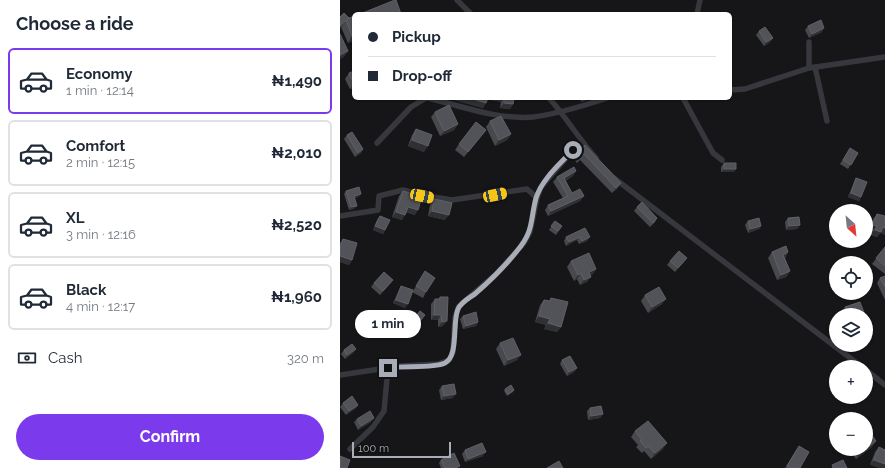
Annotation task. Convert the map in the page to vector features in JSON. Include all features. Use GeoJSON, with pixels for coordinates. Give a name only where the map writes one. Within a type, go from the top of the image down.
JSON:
{"type":"FeatureCollection","features":[{"type":"Feature","properties":{"kind":"street"},"geometry":{"type":"LineString","coordinates":[[457,0],[469,12]]}},
{"type":"Feature","properties":{"kind":"street"},"geometry":{"type":"LineString","coordinates":[[697,12],[700,0]]}},
{"type":"Feature","properties":{"kind":"street"},"geometry":{"type":"LineString","coordinates":[[809,42],[812,67],[827,121]]}},
{"type":"Feature","properties":{"kind":"street"},"geometry":{"type":"LineString","coordinates":[[732,90],[745,89],[812,67],[885,57]]}},
{"type":"Feature","properties":{"kind":"street"},"geometry":{"type":"LineString","coordinates":[[377,143],[411,107],[423,100]]}},
{"type":"Feature","properties":{"kind":"street"},"geometry":{"type":"LineString","coordinates":[[434,100],[483,113],[532,117],[561,111],[600,100]]}},
{"type":"Feature","properties":{"kind":"street"},"geometry":{"type":"LineString","coordinates":[[551,100],[561,111],[581,140],[600,162]]}},
{"type":"Feature","properties":{"kind":"street"},"geometry":{"type":"LineString","coordinates":[[684,100],[713,153],[722,160]]}},
{"type":"Feature","properties":{"kind":"street"},"geometry":{"type":"LineString","coordinates":[[340,375],[400,366],[438,364],[449,360],[453,352],[455,317],[459,306],[496,274],[524,243],[530,232],[536,198],[549,176],[581,140]]}},
{"type":"Feature","properties":{"kind":"street"},"geometry":{"type":"LineString","coordinates":[[609,172],[660,214],[853,360]]}},
{"type":"Feature","properties":{"kind":"street"},"geometry":{"type":"LineString","coordinates":[[340,216],[378,210],[379,196],[403,190],[422,196],[452,200],[527,189],[536,198]]}},
{"type":"Feature","properties":{"kind":"street"},"geometry":{"type":"LineString","coordinates":[[350,449],[373,427],[384,411],[388,368]]}},
{"type":"Feature","properties":{"kind":"street"},"geometry":{"type":"LineString","coordinates":[[873,376],[885,385]]}},
{"type":"Feature","properties":{"kind":"building"},"geometry":{"type":"Polygon","coordinates":[[[396,0],[400,12],[365,12],[396,0]]]}},
{"type":"Feature","properties":{"kind":"building"},"geometry":{"type":"Polygon","coordinates":[[[344,13],[349,18],[347,19],[352,17],[352,36],[346,20],[340,26],[340,17],[344,13]]]}},
{"type":"Feature","properties":{"kind":"building"},"geometry":{"type":"Polygon","coordinates":[[[821,20],[824,28],[812,34],[808,26],[821,20]]]}},
{"type":"Feature","properties":{"kind":"building"},"geometry":{"type":"Polygon","coordinates":[[[765,27],[773,38],[766,42],[759,31],[765,27]]]}},
{"type":"Feature","properties":{"kind":"building"},"geometry":{"type":"Polygon","coordinates":[[[340,34],[348,51],[340,55],[340,34]]]}},
{"type":"Feature","properties":{"kind":"building"},"geometry":{"type":"Polygon","coordinates":[[[352,72],[352,80],[349,73],[352,72]]]}},
{"type":"Feature","properties":{"kind":"building"},"geometry":{"type":"Polygon","coordinates":[[[476,100],[487,100],[486,103],[476,100]]]}},
{"type":"Feature","properties":{"kind":"building"},"geometry":{"type":"Polygon","coordinates":[[[504,100],[514,100],[513,104],[504,103],[504,100]]]}},
{"type":"Feature","properties":{"kind":"building"},"geometry":{"type":"Polygon","coordinates":[[[449,105],[458,124],[444,131],[435,112],[449,105]]]}},
{"type":"Feature","properties":{"kind":"building"},"geometry":{"type":"Polygon","coordinates":[[[501,116],[511,134],[499,140],[490,121],[501,116]]]}},
{"type":"Feature","properties":{"kind":"building"},"geometry":{"type":"Polygon","coordinates":[[[476,122],[486,130],[468,152],[459,144],[476,122]]]}},
{"type":"Feature","properties":{"kind":"building"},"geometry":{"type":"Polygon","coordinates":[[[416,129],[432,135],[428,146],[412,140],[416,129]]]}},
{"type":"Feature","properties":{"kind":"building"},"geometry":{"type":"Polygon","coordinates":[[[352,132],[363,149],[358,153],[347,135],[352,132]]]}},
{"type":"Feature","properties":{"kind":"building"},"geometry":{"type":"Polygon","coordinates":[[[585,145],[621,183],[616,188],[584,154],[581,157],[577,153],[585,145]]]}},
{"type":"Feature","properties":{"kind":"building"},"geometry":{"type":"Polygon","coordinates":[[[850,148],[858,153],[851,165],[843,160],[850,148]]]}},
{"type":"Feature","properties":{"kind":"building"},"geometry":{"type":"Polygon","coordinates":[[[724,163],[736,163],[736,169],[724,169],[724,163]]]}},
{"type":"Feature","properties":{"kind":"building"},"geometry":{"type":"Polygon","coordinates":[[[574,167],[576,171],[564,178],[572,193],[580,189],[584,196],[551,211],[548,205],[568,196],[557,177],[574,167]]]}},
{"type":"Feature","properties":{"kind":"building"},"geometry":{"type":"Polygon","coordinates":[[[856,178],[867,182],[861,197],[851,193],[856,178]]]}},
{"type":"Feature","properties":{"kind":"building"},"geometry":{"type":"Polygon","coordinates":[[[359,187],[361,194],[354,196],[357,206],[351,207],[346,191],[359,187]]]}},
{"type":"Feature","properties":{"kind":"building"},"geometry":{"type":"Polygon","coordinates":[[[403,191],[422,197],[418,210],[408,207],[405,215],[396,212],[403,191]]]}},
{"type":"Feature","properties":{"kind":"building"},"geometry":{"type":"Polygon","coordinates":[[[434,199],[452,203],[449,215],[432,211],[434,199]]]}},
{"type":"Feature","properties":{"kind":"building"},"geometry":{"type":"Polygon","coordinates":[[[642,202],[657,218],[653,223],[637,207],[642,202]]]}},
{"type":"Feature","properties":{"kind":"building"},"geometry":{"type":"Polygon","coordinates":[[[877,214],[885,216],[885,228],[883,227],[881,232],[875,230],[877,226],[873,225],[877,214]]]}},
{"type":"Feature","properties":{"kind":"building"},"geometry":{"type":"Polygon","coordinates":[[[380,216],[390,220],[385,230],[375,226],[380,216]]]}},
{"type":"Feature","properties":{"kind":"building"},"geometry":{"type":"Polygon","coordinates":[[[799,217],[800,225],[789,226],[788,218],[799,217]]]}},
{"type":"Feature","properties":{"kind":"building"},"geometry":{"type":"Polygon","coordinates":[[[759,218],[761,226],[750,229],[748,221],[759,218]]]}},
{"type":"Feature","properties":{"kind":"building"},"geometry":{"type":"Polygon","coordinates":[[[555,221],[562,226],[558,231],[551,226],[555,221]]]}},
{"type":"Feature","properties":{"kind":"building"},"geometry":{"type":"Polygon","coordinates":[[[585,228],[590,237],[582,241],[580,237],[569,242],[566,237],[585,228]]]}},
{"type":"Feature","properties":{"kind":"building"},"geometry":{"type":"Polygon","coordinates":[[[343,239],[357,243],[352,260],[340,256],[340,248],[343,239]]]}},
{"type":"Feature","properties":{"kind":"building"},"geometry":{"type":"Polygon","coordinates":[[[786,246],[788,252],[783,255],[790,271],[781,275],[772,252],[786,246]]]}},
{"type":"Feature","properties":{"kind":"building"},"geometry":{"type":"Polygon","coordinates":[[[885,247],[885,266],[876,258],[885,247]]]}},
{"type":"Feature","properties":{"kind":"building"},"geometry":{"type":"Polygon","coordinates":[[[679,251],[687,258],[678,268],[670,261],[679,251]]]}},
{"type":"Feature","properties":{"kind":"building"},"geometry":{"type":"Polygon","coordinates":[[[589,253],[596,269],[589,272],[591,277],[584,280],[581,273],[578,275],[571,261],[589,253]]]}},
{"type":"Feature","properties":{"kind":"building"},"geometry":{"type":"Polygon","coordinates":[[[425,271],[435,278],[426,292],[416,286],[425,271]]]}},
{"type":"Feature","properties":{"kind":"building"},"geometry":{"type":"Polygon","coordinates":[[[384,272],[393,280],[383,291],[374,283],[384,272]]]}},
{"type":"Feature","properties":{"kind":"building"},"geometry":{"type":"Polygon","coordinates":[[[885,276],[885,287],[880,278],[885,276]]]}},
{"type":"Feature","properties":{"kind":"building"},"geometry":{"type":"Polygon","coordinates":[[[401,286],[413,290],[408,304],[396,300],[401,286]]]}},
{"type":"Feature","properties":{"kind":"building"},"geometry":{"type":"Polygon","coordinates":[[[659,287],[666,299],[652,307],[645,295],[659,287]]]}},
{"type":"Feature","properties":{"kind":"building"},"geometry":{"type":"Polygon","coordinates":[[[440,297],[448,297],[447,321],[442,322],[441,315],[434,315],[435,299],[440,299],[440,297]]]}},
{"type":"Feature","properties":{"kind":"building"},"geometry":{"type":"Polygon","coordinates":[[[551,298],[568,302],[561,327],[548,323],[550,319],[539,316],[544,300],[550,301],[551,298]]]}},
{"type":"Feature","properties":{"kind":"building"},"geometry":{"type":"Polygon","coordinates":[[[860,302],[862,308],[845,308],[860,302]]]}},
{"type":"Feature","properties":{"kind":"building"},"geometry":{"type":"Polygon","coordinates":[[[420,311],[425,315],[416,326],[411,322],[420,311]]]}},
{"type":"Feature","properties":{"kind":"building"},"geometry":{"type":"Polygon","coordinates":[[[476,312],[478,322],[466,326],[463,316],[476,312]]]}},
{"type":"Feature","properties":{"kind":"building"},"geometry":{"type":"Polygon","coordinates":[[[513,338],[521,355],[508,360],[500,343],[513,338]]]}},
{"type":"Feature","properties":{"kind":"building"},"geometry":{"type":"Polygon","coordinates":[[[352,344],[356,349],[347,355],[344,350],[352,344]]]}},
{"type":"Feature","properties":{"kind":"building"},"geometry":{"type":"Polygon","coordinates":[[[570,356],[577,368],[569,372],[562,360],[570,356]]]}},
{"type":"Feature","properties":{"kind":"building"},"geometry":{"type":"Polygon","coordinates":[[[454,384],[456,394],[444,396],[442,386],[454,384]]]}},
{"type":"Feature","properties":{"kind":"building"},"geometry":{"type":"Polygon","coordinates":[[[511,385],[514,390],[508,394],[505,389],[511,385]]]}},
{"type":"Feature","properties":{"kind":"building"},"geometry":{"type":"Polygon","coordinates":[[[352,396],[358,405],[349,411],[343,403],[352,396]]]}},
{"type":"Feature","properties":{"kind":"building"},"geometry":{"type":"Polygon","coordinates":[[[601,406],[603,414],[591,416],[590,408],[601,406]]]}},
{"type":"Feature","properties":{"kind":"building"},"geometry":{"type":"Polygon","coordinates":[[[370,411],[374,418],[361,426],[357,419],[370,411]]]}},
{"type":"Feature","properties":{"kind":"building"},"geometry":{"type":"Polygon","coordinates":[[[648,421],[667,443],[655,453],[648,446],[646,448],[640,441],[642,440],[635,431],[648,421]]]}},
{"type":"Feature","properties":{"kind":"building"},"geometry":{"type":"Polygon","coordinates":[[[873,437],[876,441],[873,443],[873,437]]]}},
{"type":"Feature","properties":{"kind":"building"},"geometry":{"type":"Polygon","coordinates":[[[482,443],[486,452],[468,459],[465,450],[482,443]]]}},
{"type":"Feature","properties":{"kind":"building"},"geometry":{"type":"Polygon","coordinates":[[[799,446],[809,452],[800,468],[791,468],[787,466],[799,446]]]}},
{"type":"Feature","properties":{"kind":"building"},"geometry":{"type":"Polygon","coordinates":[[[879,447],[885,450],[885,464],[874,460],[879,447]]]}},
{"type":"Feature","properties":{"kind":"building"},"geometry":{"type":"Polygon","coordinates":[[[454,453],[460,466],[455,468],[445,468],[441,460],[454,453]]]}},
{"type":"Feature","properties":{"kind":"building"},"geometry":{"type":"Polygon","coordinates":[[[340,456],[350,460],[347,468],[340,468],[340,456]]]}},
{"type":"Feature","properties":{"kind":"building"},"geometry":{"type":"Polygon","coordinates":[[[843,460],[847,468],[833,468],[832,465],[843,460]]]}},
{"type":"Feature","properties":{"kind":"building"},"geometry":{"type":"Polygon","coordinates":[[[559,461],[563,468],[547,468],[559,461]]]}},
{"type":"Feature","properties":{"kind":"route"},"geometry":{"type":"LineString","coordinates":[[388,368],[438,364],[445,363],[449,360],[453,352],[455,317],[459,306],[476,293],[496,274],[524,243],[530,232],[536,198],[541,187],[573,150]]}}]}
